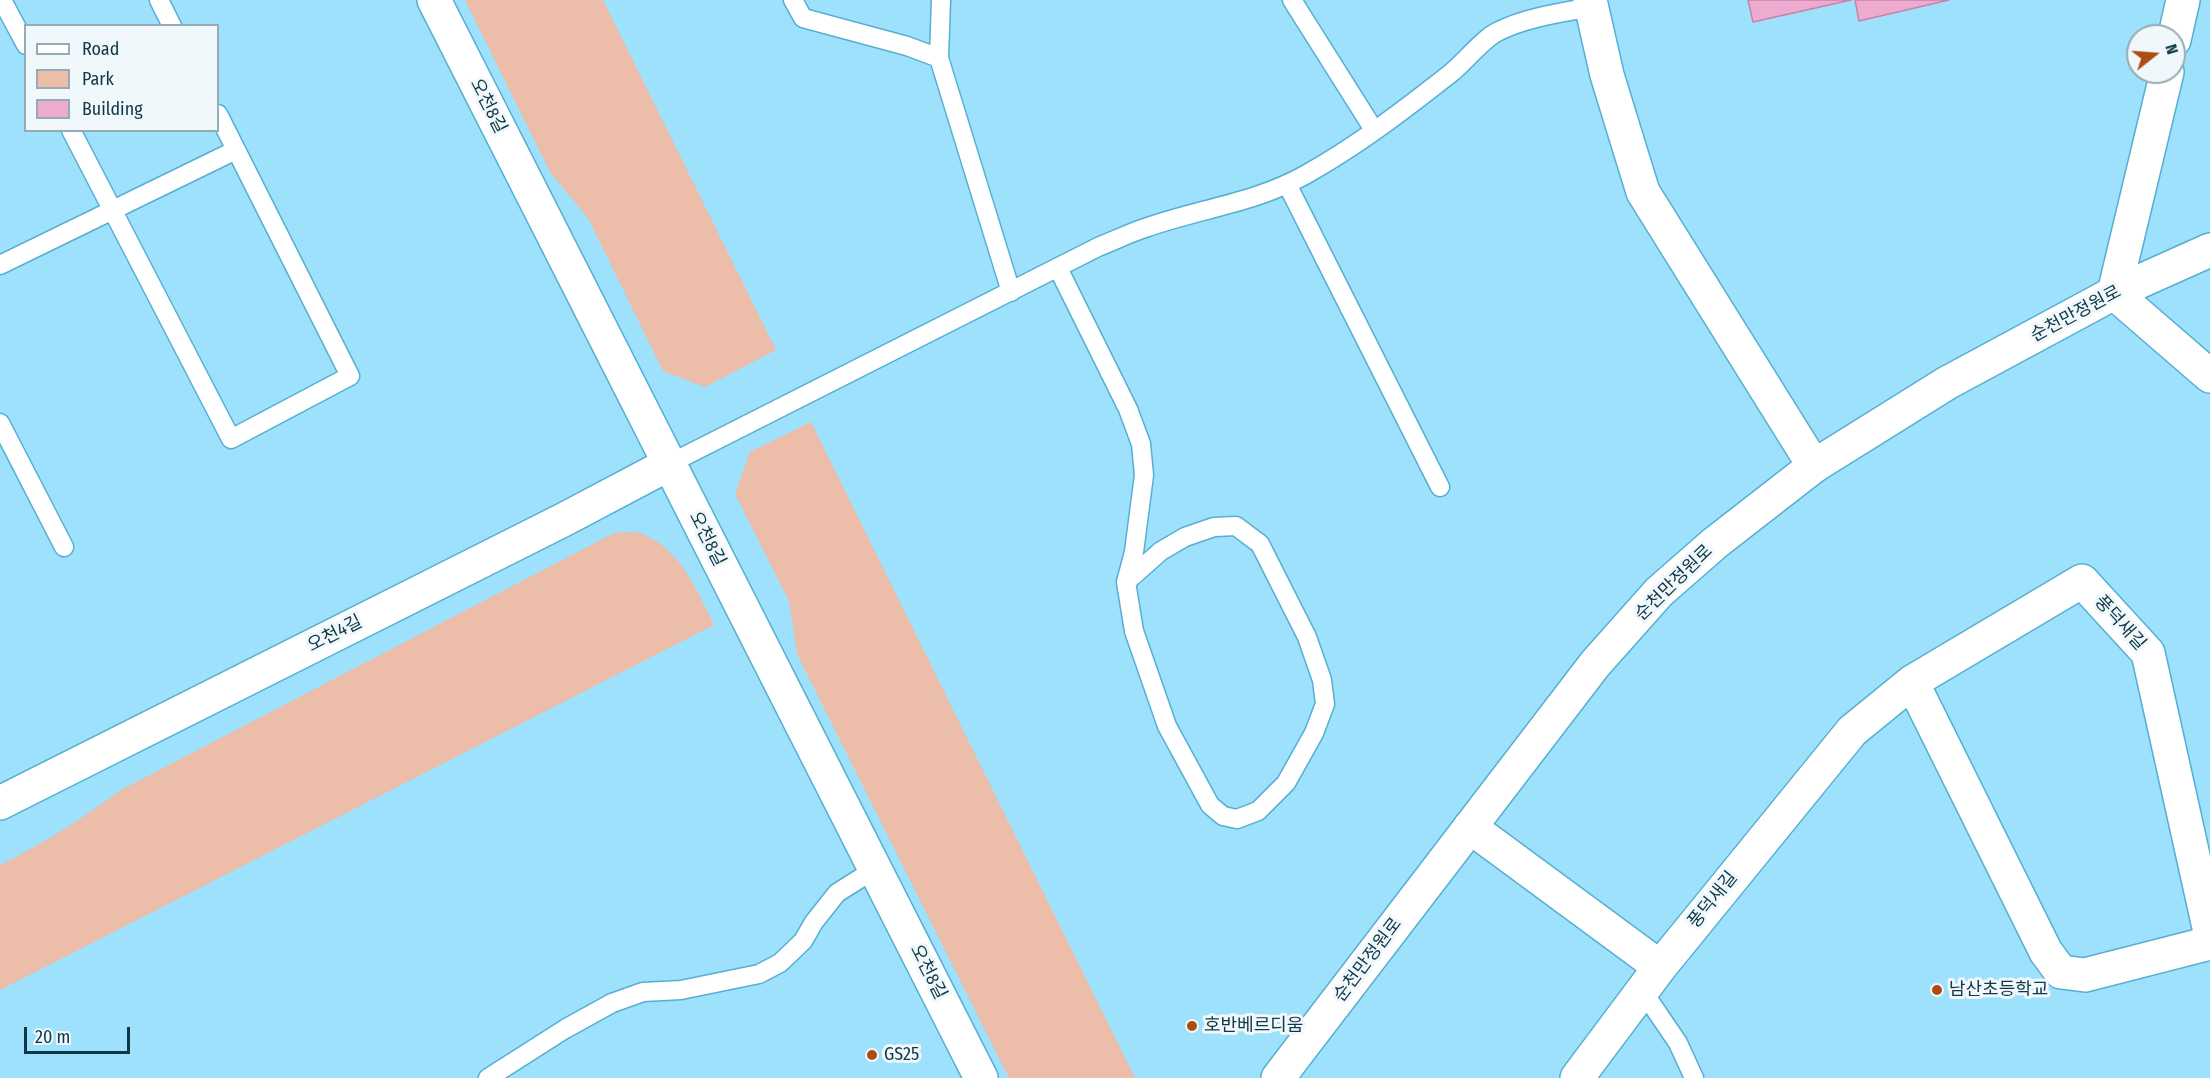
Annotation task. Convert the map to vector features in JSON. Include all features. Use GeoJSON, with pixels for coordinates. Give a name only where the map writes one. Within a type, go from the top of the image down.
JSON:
{"type":"FeatureCollection","features":[{"type":"Feature","properties":{"kind":"street","name":"오천8길"},"geometry":{"type":"LineString","coordinates":[[434,0],[981,1078]]}},
{"type":"Feature","properties":{"kind":"street"},"geometry":{"type":"LineString","coordinates":[[2178,24],[2183,0]]}},
{"type":"Feature","properties":{"kind":"street"},"geometry":{"type":"LineString","coordinates":[[1591,3],[1607,75],[1643,192],[1814,466]]}},
{"type":"Feature","properties":{"kind":"street"},"geometry":{"type":"LineString","coordinates":[[2164,84],[2114,292],[2210,376]]}},
{"type":"Feature","properties":{"kind":"street","name":"순천만정원로"},"geometry":{"type":"LineString","coordinates":[[1278,1078],[1595,664],[1659,592],[1715,543],[1814,466],[1947,383],[2114,292],[2210,250]]}},
{"type":"Feature","properties":{"kind":"street","name":"오천4길"},"geometry":{"type":"LineString","coordinates":[[0,803],[669,464]]}},
{"type":"Feature","properties":{"kind":"street","name":"풍덕새길"},"geometry":{"type":"LineString","coordinates":[[1577,1078],[1651,979],[1852,731],[1912,682],[2082,581],[2148,653],[2210,932]]}},
{"type":"Feature","properties":{"kind":"street"},"geometry":{"type":"LineString","coordinates":[[1912,682],[2046,952],[2061,972],[2085,975],[2210,943]]}},
{"type":"Feature","properties":{"kind":"street"},"geometry":{"type":"LineString","coordinates":[[1470,827],[1651,979]]}},
{"type":"Feature","properties":{"kind":"lane"},"geometry":{"type":"LineString","coordinates":[[2,0],[24,41]]}},
{"type":"Feature","properties":{"kind":"lane"},"geometry":{"type":"LineString","coordinates":[[159,0],[171,24]]}},
{"type":"Feature","properties":{"kind":"lane"},"geometry":{"type":"LineString","coordinates":[[793,0],[803,18],[907,46],[939,58]]}},
{"type":"Feature","properties":{"kind":"lane"},"geometry":{"type":"LineString","coordinates":[[941,0],[939,58],[1011,292]]}},
{"type":"Feature","properties":{"kind":"lane"},"geometry":{"type":"LineString","coordinates":[[1292,0],[1374,130]]}},
{"type":"Feature","properties":{"kind":"lane"},"geometry":{"type":"LineString","coordinates":[[669,464],[1098,247],[1145,228],[1233,204],[1287,184],[1305,175],[1374,130],[1460,65],[1496,32],[1519,22],[1591,3]]}},
{"type":"Feature","properties":{"kind":"lane"},"geometry":{"type":"LineString","coordinates":[[72,132],[231,439],[350,376],[219,116]]}},
{"type":"Feature","properties":{"kind":"lane"},"geometry":{"type":"LineString","coordinates":[[0,265],[236,150]]}},
{"type":"Feature","properties":{"kind":"lane"},"geometry":{"type":"LineString","coordinates":[[1287,184],[1440,487]]}},
{"type":"Feature","properties":{"kind":"lane"},"geometry":{"type":"LineString","coordinates":[[1058,268],[1128,409],[1141,444],[1144,475],[1134,552],[1126,582],[1134,631],[1167,726],[1210,805],[1223,816],[1237,819],[1258,811],[1286,783],[1314,733],[1325,704],[1323,680],[1307,637],[1260,544],[1236,526],[1214,527],[1185,537],[1161,551],[1126,582]]}},
{"type":"Feature","properties":{"kind":"lane"},"geometry":{"type":"LineString","coordinates":[[0,423],[64,546]]}},
{"type":"Feature","properties":{"kind":"lane"},"geometry":{"type":"LineString","coordinates":[[488,1078],[565,1029],[612,1003],[643,992],[681,990],[759,974],[780,963],[803,941],[814,922],[837,893],[875,869]]}},
{"type":"Feature","properties":{"kind":"lane"},"geometry":{"type":"LineString","coordinates":[[1651,979],[1694,1078]]}},
{"type":"Feature","properties":{"kind":"green space"},"geometry":{"type":"Polygon","coordinates":[[[465,0],[603,0],[776,350],[705,387],[663,371],[588,218],[550,172],[465,0]]]}},
{"type":"Feature","properties":{"kind":"green space"},"geometry":{"type":"Polygon","coordinates":[[[811,422],[1135,1078],[1009,1078],[797,654],[789,601],[735,494],[750,452],[811,422]]]}},
{"type":"Feature","properties":{"kind":"green space"},"geometry":{"type":"Polygon","coordinates":[[[614,533],[642,534],[667,550],[686,572],[714,625],[0,990],[0,865],[62,830],[121,790],[614,533]]]}},
{"type":"Feature","properties":{"kind":"building"},"geometry":{"type":"Polygon","coordinates":[[[1748,0],[1851,0],[1753,22],[1748,0]]]}},
{"type":"Feature","properties":{"kind":"building"},"geometry":{"type":"Polygon","coordinates":[[[1855,0],[1949,0],[1859,21],[1855,0]]]}},
{"type":"Feature","properties":{"kind":"place","name":"남산초등학교"},"geometry":{"type":"Point","coordinates":[1937,990]}},
{"type":"Feature","properties":{"kind":"place","name":"호반베르디움"},"geometry":{"type":"Point","coordinates":[1192,1026]}},
{"type":"Feature","properties":{"kind":"place","name":"GS25"},"geometry":{"type":"Point","coordinates":[872,1055]}}]}
